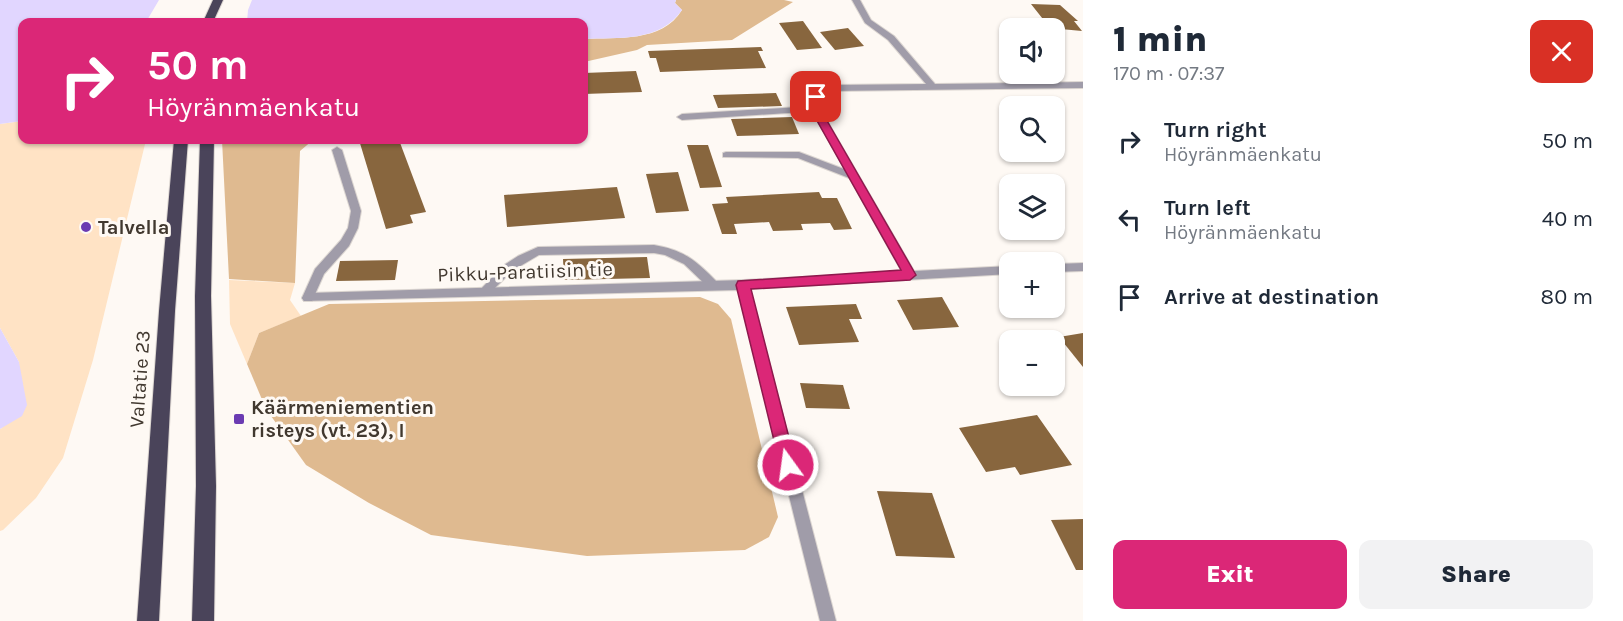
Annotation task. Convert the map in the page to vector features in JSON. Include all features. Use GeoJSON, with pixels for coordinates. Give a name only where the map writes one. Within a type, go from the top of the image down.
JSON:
{"type":"FeatureCollection","features":[{"type":"Feature","properties":{"kind":"highway"},"geometry":{"type":"LineString","coordinates":[[211,18],[218,0]]}},
{"type":"Feature","properties":{"kind":"highway","name":"Valtatie 23"},"geometry":{"type":"LineString","coordinates":[[148,621],[167,311],[182,144]]}},
{"type":"Feature","properties":{"kind":"highway"},"geometry":{"type":"LineString","coordinates":[[202,621],[206,486],[203,296],[207,144]]}},
{"type":"Feature","properties":{"kind":"street"},"geometry":{"type":"LineString","coordinates":[[856,0],[868,21],[891,38],[934,88]]}},
{"type":"Feature","properties":{"kind":"street"},"geometry":{"type":"LineString","coordinates":[[910,275],[816,110],[816,97],[831,88],[1083,85]]}},
{"type":"Feature","properties":{"kind":"street"},"geometry":{"type":"LineString","coordinates":[[682,117],[816,110]]}},
{"type":"Feature","properties":{"kind":"street","name":"Pikku-Paratiisin tie"},"geometry":{"type":"LineString","coordinates":[[337,150],[356,211],[353,228],[345,243],[319,272],[308,298],[743,285],[999,271]]}},
{"type":"Feature","properties":{"kind":"street"},"geometry":{"type":"LineString","coordinates":[[726,155],[799,155],[853,176]]}},
{"type":"Feature","properties":{"kind":"street"},"geometry":{"type":"LineString","coordinates":[[484,292],[506,268],[520,258],[538,251],[654,249],[673,251],[689,259],[714,286]]}},
{"type":"Feature","properties":{"kind":"street"},"geometry":{"type":"LineString","coordinates":[[1065,268],[1083,267]]}},
{"type":"Feature","properties":{"kind":"street"},"geometry":{"type":"LineString","coordinates":[[743,285],[828,621]]}},
{"type":"Feature","properties":{"kind":"shaded area"},"geometry":{"type":"Polygon","coordinates":[[[0,0],[159,0],[148,18],[18,18],[18,122],[0,124],[0,0]]]}},
{"type":"Feature","properties":{"kind":"shaded area"},"geometry":{"type":"Polygon","coordinates":[[[252,0],[676,0],[675,3],[682,10],[673,21],[650,33],[624,38],[588,39],[588,18],[247,18],[252,0]]]}},
{"type":"Feature","properties":{"kind":"shaded area"},"geometry":{"type":"Polygon","coordinates":[[[676,0],[784,0],[793,2],[732,40],[647,45],[637,50],[588,61],[588,39],[624,38],[651,33],[673,21],[682,10],[675,3],[676,0]]]}},
{"type":"Feature","properties":{"kind":"shaded area"},"geometry":{"type":"Polygon","coordinates":[[[18,122],[18,144],[145,144],[93,360],[63,458],[36,498],[0,531],[0,429],[19,362],[0,328],[0,124],[18,122]]]}},
{"type":"Feature","properties":{"kind":"shaded area"},"geometry":{"type":"Polygon","coordinates":[[[222,144],[308,144],[300,151],[295,283],[229,279],[222,144]]]}},
{"type":"Feature","properties":{"kind":"shaded area"},"geometry":{"type":"Polygon","coordinates":[[[229,280],[295,283],[290,300],[301,316],[259,333],[247,364],[230,324],[229,280]]]}},
{"type":"Feature","properties":{"kind":"shaded area"},"geometry":{"type":"Polygon","coordinates":[[[700,297],[718,304],[731,319],[778,517],[769,537],[745,550],[587,556],[431,535],[369,503],[306,465],[266,409],[247,364],[259,333],[329,304],[700,297]]]}},
{"type":"Feature","properties":{"kind":"shaded area"},"geometry":{"type":"Polygon","coordinates":[[[0,328],[19,362],[27,405],[22,416],[0,429],[0,328]]]}},
{"type":"Feature","properties":{"kind":"building"},"geometry":{"type":"Polygon","coordinates":[[[1031,4],[1060,5],[1078,21],[1074,21],[1082,31],[1065,29],[1065,18],[1042,18],[1031,4]]]}},
{"type":"Feature","properties":{"kind":"building"},"geometry":{"type":"Polygon","coordinates":[[[803,21],[822,48],[797,50],[779,23],[803,21]]]}},
{"type":"Feature","properties":{"kind":"building"},"geometry":{"type":"Polygon","coordinates":[[[848,28],[864,46],[835,50],[820,32],[848,28]]]}},
{"type":"Feature","properties":{"kind":"building"},"geometry":{"type":"Polygon","coordinates":[[[761,47],[763,51],[758,51],[766,68],[660,72],[656,58],[650,58],[648,51],[761,47]]]}},
{"type":"Feature","properties":{"kind":"building"},"geometry":{"type":"Polygon","coordinates":[[[636,71],[642,92],[588,94],[588,73],[636,71]]]}},
{"type":"Feature","properties":{"kind":"building"},"geometry":{"type":"Polygon","coordinates":[[[776,93],[782,106],[718,108],[713,95],[776,93]]]}},
{"type":"Feature","properties":{"kind":"building"},"geometry":{"type":"Polygon","coordinates":[[[792,117],[799,134],[737,136],[731,119],[792,117]]]}},
{"type":"Feature","properties":{"kind":"building"},"geometry":{"type":"Polygon","coordinates":[[[360,144],[400,144],[426,212],[410,215],[413,223],[386,229],[360,144]]]}},
{"type":"Feature","properties":{"kind":"building"},"geometry":{"type":"Polygon","coordinates":[[[687,145],[708,145],[722,187],[700,188],[687,145]]]}},
{"type":"Feature","properties":{"kind":"building"},"geometry":{"type":"Polygon","coordinates":[[[678,172],[689,211],[656,213],[646,174],[678,172]]]}},
{"type":"Feature","properties":{"kind":"building"},"geometry":{"type":"Polygon","coordinates":[[[617,187],[625,218],[507,227],[504,195],[617,187]]]}},
{"type":"Feature","properties":{"kind":"building"},"geometry":{"type":"Polygon","coordinates":[[[819,192],[822,198],[837,198],[852,229],[834,230],[830,223],[801,224],[803,230],[773,231],[769,222],[734,224],[737,234],[722,234],[712,204],[728,203],[726,197],[819,192]]]}},
{"type":"Feature","properties":{"kind":"building"},"geometry":{"type":"Polygon","coordinates":[[[647,257],[650,278],[564,280],[563,259],[647,257]]]}},
{"type":"Feature","properties":{"kind":"building"},"geometry":{"type":"Polygon","coordinates":[[[398,260],[395,280],[336,281],[340,261],[398,260]]]}},
{"type":"Feature","properties":{"kind":"building"},"geometry":{"type":"Polygon","coordinates":[[[942,297],[959,327],[913,330],[897,300],[942,297]]]}},
{"type":"Feature","properties":{"kind":"building"},"geometry":{"type":"Polygon","coordinates":[[[856,304],[862,319],[849,319],[859,342],[799,345],[786,307],[856,304]]]}},
{"type":"Feature","properties":{"kind":"building"},"geometry":{"type":"Polygon","coordinates":[[[1083,333],[1083,367],[1065,344],[1065,336],[1083,333]]]}},
{"type":"Feature","properties":{"kind":"building"},"geometry":{"type":"Polygon","coordinates":[[[800,383],[843,385],[850,409],[806,408],[800,383]]]}},
{"type":"Feature","properties":{"kind":"building"},"geometry":{"type":"Polygon","coordinates":[[[1037,415],[1072,465],[1020,475],[1015,467],[986,472],[959,428],[1037,415]]]}},
{"type":"Feature","properties":{"kind":"building"},"geometry":{"type":"Polygon","coordinates":[[[877,491],[932,493],[955,558],[896,556],[877,491]]]}},
{"type":"Feature","properties":{"kind":"building"},"geometry":{"type":"Polygon","coordinates":[[[1083,519],[1083,570],[1076,570],[1051,520],[1083,519]]]}},
{"type":"Feature","properties":{"kind":"place","name":"Talvella"},"geometry":{"type":"Point","coordinates":[86,227]}},
{"type":"Feature","properties":{"kind":"place","name":"Käärmeniementien risteys (vt. 23), I"},"geometry":{"type":"Point","coordinates":[239,419]}},
{"type":"Feature","properties":{"kind":"route"},"geometry":{"type":"LineString","coordinates":[[788,465],[743,285],[910,275],[820,119],[816,110],[816,97]]}}]}
